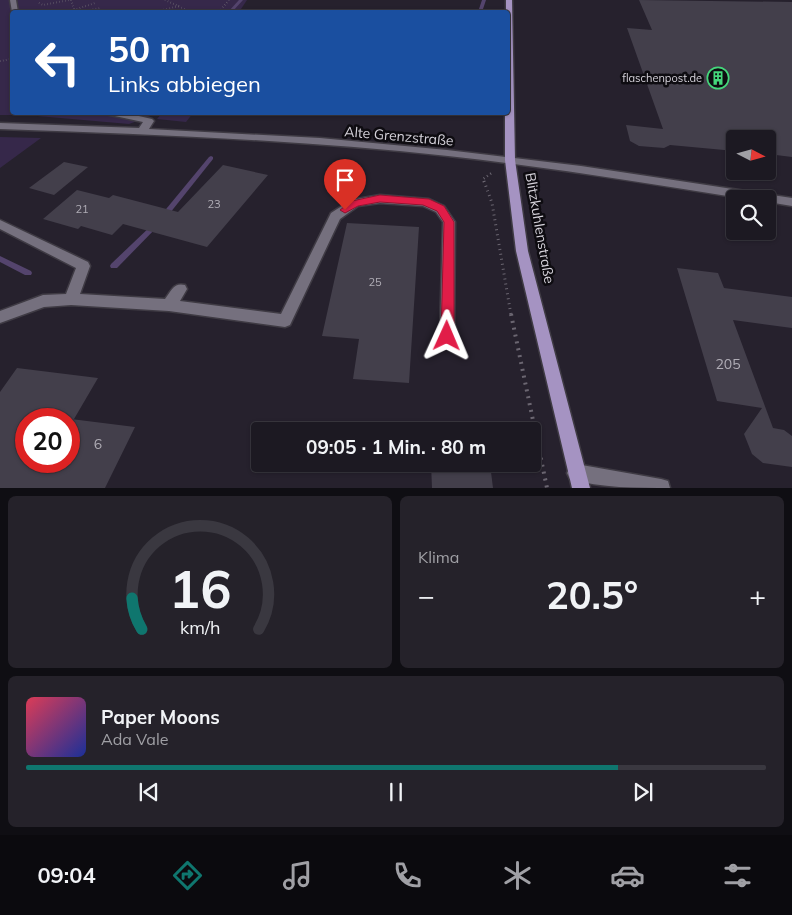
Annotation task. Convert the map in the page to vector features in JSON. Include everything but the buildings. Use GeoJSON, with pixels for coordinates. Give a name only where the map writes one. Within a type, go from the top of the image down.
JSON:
{"type":"FeatureCollection","features":[{"type":"Feature","properties":{"kind":"main road","name":"Blitzkuhlenstraße"},"geometry":{"type":"LineString","coordinates":[[510,115],[510,160],[522,252],[579,480]]}},
{"type":"Feature","properties":{"kind":"street"},"geometry":{"type":"LineString","coordinates":[[124,115],[149,121],[143,130]]}},
{"type":"Feature","properties":{"kind":"street","name":"Alte Grenzstraße"},"geometry":{"type":"LineString","coordinates":[[0,126],[143,130],[340,144],[510,160],[792,202]]}},
{"type":"Feature","properties":{"kind":"street"},"geometry":{"type":"LineString","coordinates":[[0,318],[42,301],[71,299],[169,304],[285,321],[335,216],[356,203],[380,199],[425,202],[440,208],[449,222],[447,336]]}},
{"type":"Feature","properties":{"kind":"street"},"geometry":{"type":"LineString","coordinates":[[0,224],[83,266],[71,299]]}},
{"type":"Feature","properties":{"kind":"street"},"geometry":{"type":"LineString","coordinates":[[169,304],[180,289]]}},
{"type":"Feature","properties":{"kind":"street"},"geometry":{"type":"LineString","coordinates":[[579,480],[661,488]]}},
{"type":"Feature","properties":{"kind":"path"},"geometry":{"type":"LineString","coordinates":[[39,3],[43,5],[70,0]]}},
{"type":"Feature","properties":{"kind":"path"},"geometry":{"type":"LineString","coordinates":[[165,0],[186,10]]}},
{"type":"Feature","properties":{"kind":"path"},"geometry":{"type":"LineString","coordinates":[[221,10],[229,0]]}},
{"type":"Feature","properties":{"kind":"path"},"geometry":{"type":"LineString","coordinates":[[80,10],[95,3]]}},
{"type":"Feature","properties":{"kind":"path"},"geometry":{"type":"LineString","coordinates":[[163,10],[180,6]]}},
{"type":"Feature","properties":{"kind":"path"},"geometry":{"type":"LineString","coordinates":[[88,10],[101,8]]}},
{"type":"Feature","properties":{"kind":"path"},"geometry":{"type":"LineString","coordinates":[[510,160],[482,180],[492,203],[505,285],[533,428],[547,488]]}},
{"type":"Feature","properties":{"kind":"shaded area"},"geometry":{"type":"Polygon","coordinates":[[[0,0],[247,0],[240,10],[10,10],[10,115],[0,115],[0,0]]]}},
{"type":"Feature","properties":{"kind":"shaded area"},"geometry":{"type":"Polygon","coordinates":[[[26,115],[154,115],[129,124],[26,115]]]}},
{"type":"Feature","properties":{"kind":"shaded area"},"geometry":{"type":"Polygon","coordinates":[[[160,115],[191,115],[186,122],[157,119],[160,115]]]}},
{"type":"Feature","properties":{"kind":"shaded area"},"geometry":{"type":"Polygon","coordinates":[[[0,137],[41,138],[0,168],[0,137]]]}},
{"type":"Feature","properties":{"kind":"waterway"},"geometry":{"type":"LineString","coordinates":[[232,10],[241,0]]}},
{"type":"Feature","properties":{"kind":"waterway"},"geometry":{"type":"LineString","coordinates":[[481,10],[484,0]]}},
{"type":"Feature","properties":{"kind":"waterway"},"geometry":{"type":"LineString","coordinates":[[164,216],[211,158]]}},
{"type":"Feature","properties":{"kind":"waterway"},"geometry":{"type":"LineString","coordinates":[[114,266],[155,226]]}},
{"type":"Feature","properties":{"kind":"waterway"},"geometry":{"type":"LineString","coordinates":[[0,259],[28,273]]}},
{"type":"Feature","properties":{"kind":"place","name":"flaschenpost.de"},"geometry":{"type":"Point","coordinates":[718,78]}},
{"type":"Feature","properties":{"kind":"route"},"geometry":{"type":"LineString","coordinates":[[345,210],[356,203],[380,199],[425,202],[440,208],[449,222],[447,336]]}}]}
